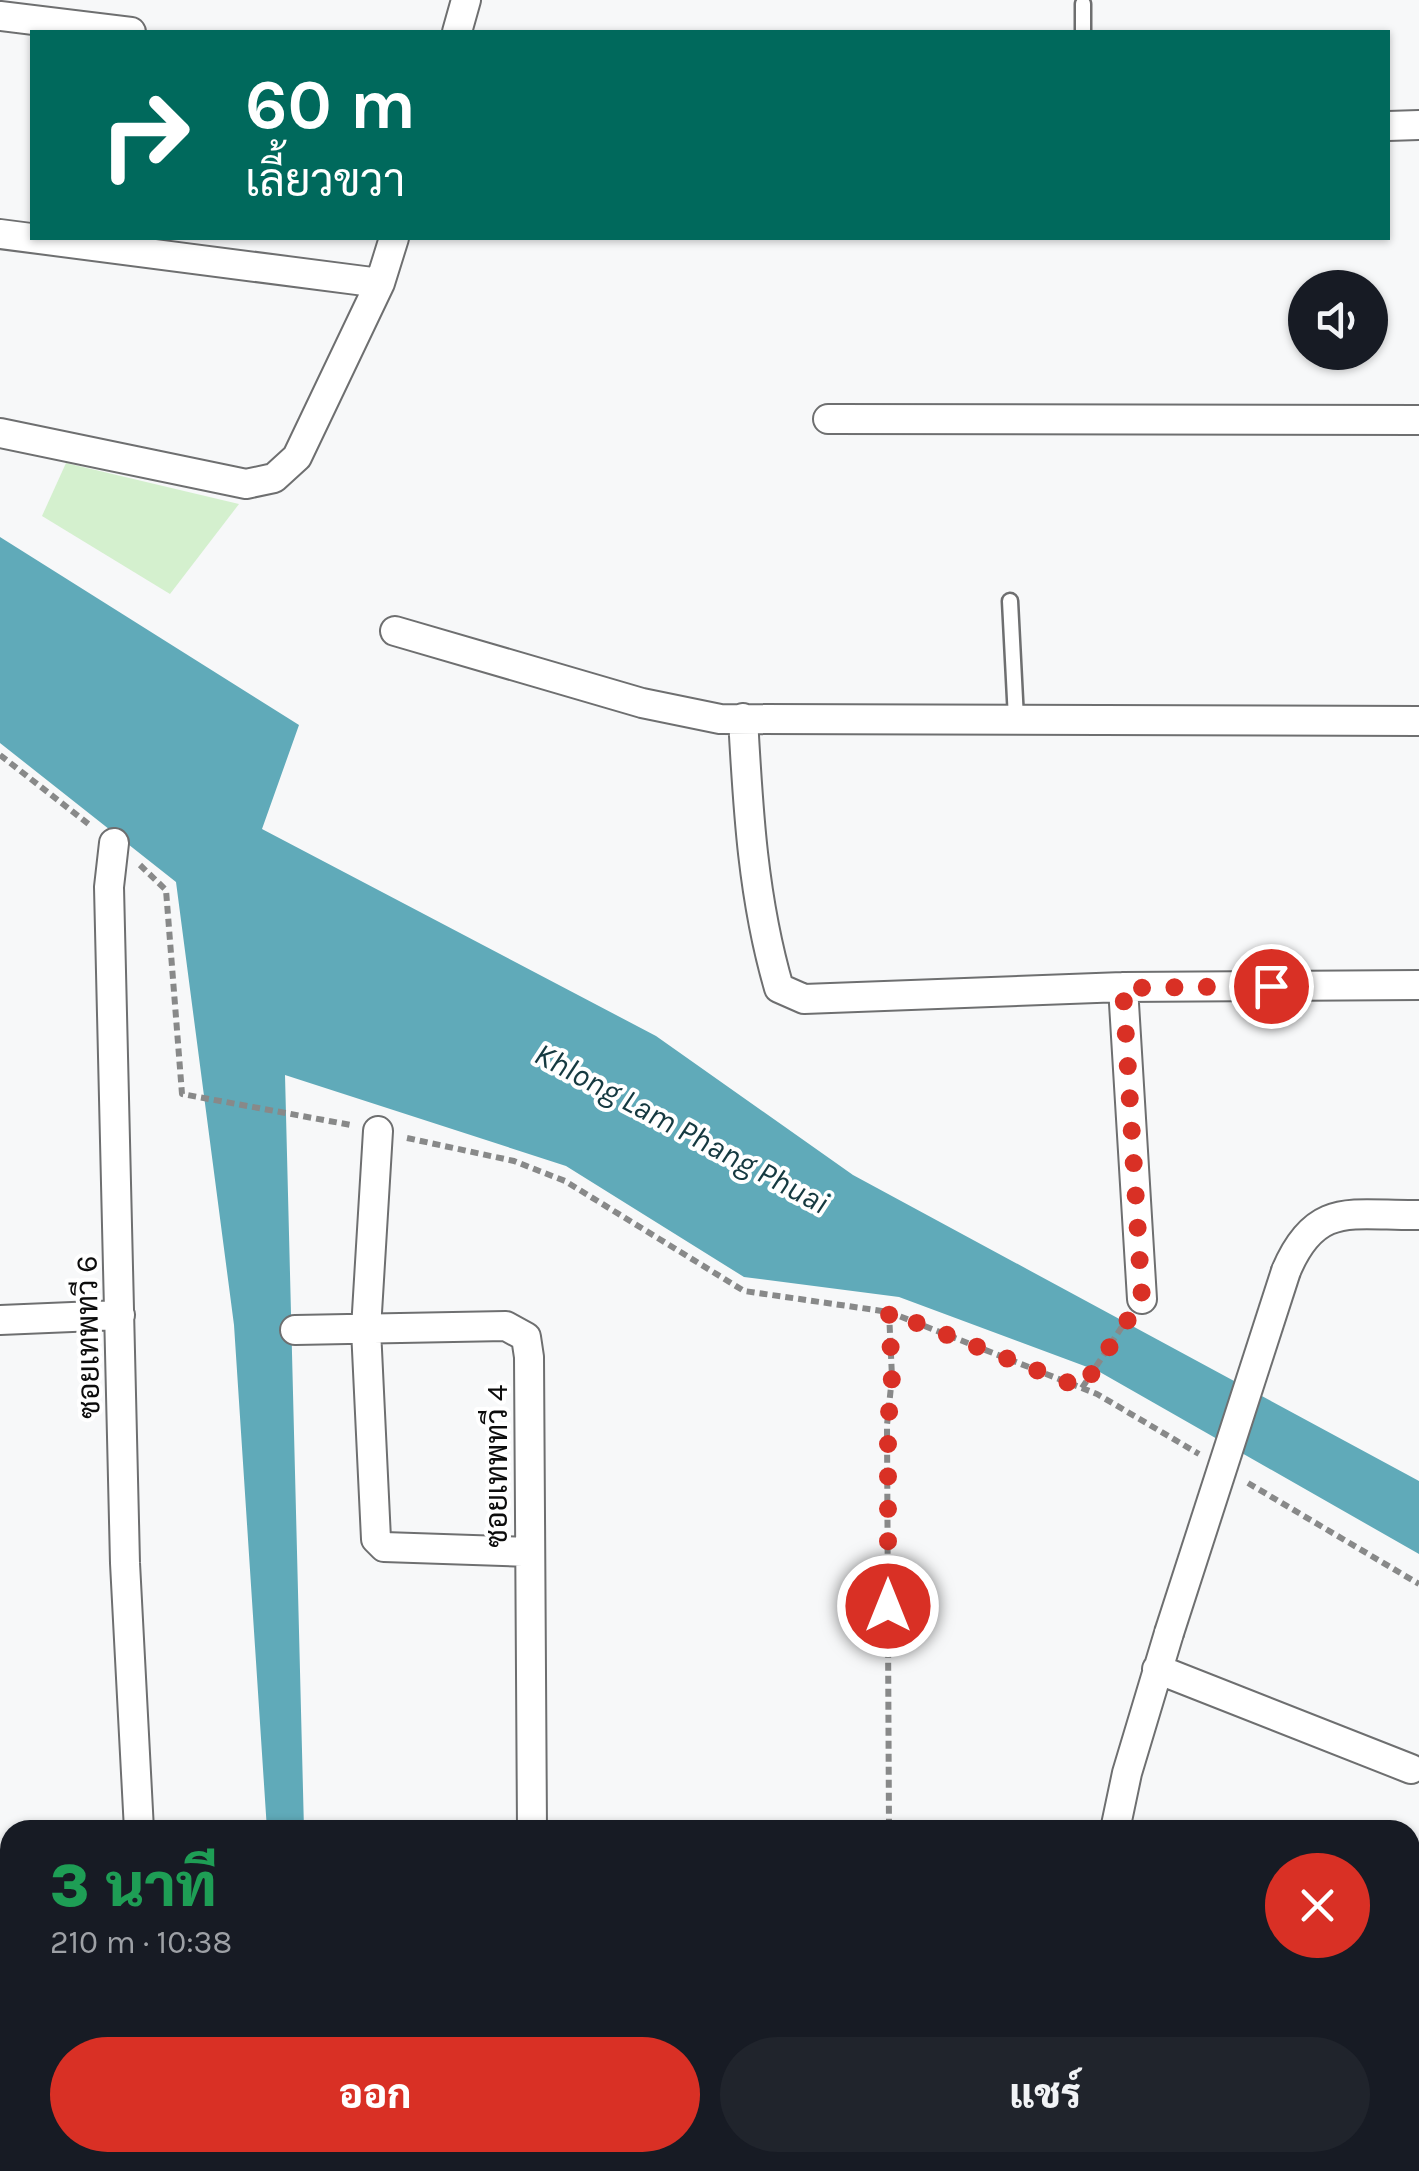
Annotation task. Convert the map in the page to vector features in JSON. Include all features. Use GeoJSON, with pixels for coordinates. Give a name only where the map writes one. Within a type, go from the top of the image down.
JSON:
{"type":"FeatureCollection","features":[{"type":"Feature","properties":{"kind":"street"},"geometry":{"type":"LineString","coordinates":[[458,30],[466,0]]}},
{"type":"Feature","properties":{"kind":"street"},"geometry":{"type":"LineString","coordinates":[[0,16],[115,30]]}},
{"type":"Feature","properties":{"kind":"street"},"geometry":{"type":"LineString","coordinates":[[1390,126],[1419,126]]}},
{"type":"Feature","properties":{"kind":"street"},"geometry":{"type":"LineString","coordinates":[[0,234],[30,238]]}},
{"type":"Feature","properties":{"kind":"street"},"geometry":{"type":"LineString","coordinates":[[47,240],[380,283]]}},
{"type":"Feature","properties":{"kind":"street"},"geometry":{"type":"LineString","coordinates":[[0,433],[246,484],[274,478],[298,457],[380,283],[393,240]]}},
{"type":"Feature","properties":{"kind":"street"},"geometry":{"type":"LineString","coordinates":[[828,419],[1419,420]]}},
{"type":"Feature","properties":{"kind":"street"},"geometry":{"type":"LineString","coordinates":[[395,631],[642,703],[720,719],[1419,721]]}},
{"type":"Feature","properties":{"kind":"street"},"geometry":{"type":"LineString","coordinates":[[743,718],[751,858],[762,933],[779,988],[804,999],[1123,988],[1419,985]]}},
{"type":"Feature","properties":{"kind":"street","name":"ซอยเทพทวี 6"},"geometry":{"type":"LineString","coordinates":[[114,843],[108,888],[125,1563],[138,1820]]}},
{"type":"Feature","properties":{"kind":"street"},"geometry":{"type":"LineString","coordinates":[[1123,988],[1142,1299]]}},
{"type":"Feature","properties":{"kind":"street"},"geometry":{"type":"LineString","coordinates":[[378,1131],[366,1330],[378,1543],[384,1547],[436,1551],[529,1552]]}},
{"type":"Feature","properties":{"kind":"street"},"geometry":{"type":"LineString","coordinates":[[1117,1820],[1157,1668],[1286,1271],[1302,1238],[1322,1222],[1343,1217],[1419,1215]]}},
{"type":"Feature","properties":{"kind":"street"},"geometry":{"type":"LineString","coordinates":[[0,1320],[120,1315]]}},
{"type":"Feature","properties":{"kind":"street","name":"ซอยเทพทวี 4"},"geometry":{"type":"LineString","coordinates":[[294,1330],[506,1326],[526,1337],[532,1820]]}},
{"type":"Feature","properties":{"kind":"street"},"geometry":{"type":"LineString","coordinates":[[1157,1668],[1411,1769]]}},
{"type":"Feature","properties":{"kind":"lane"},"geometry":{"type":"LineString","coordinates":[[1082,4],[1083,30]]}},
{"type":"Feature","properties":{"kind":"lane"},"geometry":{"type":"LineString","coordinates":[[1010,601],[1016,719]]}},
{"type":"Feature","properties":{"kind":"path"},"geometry":{"type":"LineString","coordinates":[[0,755],[114,843],[166,890],[182,1094],[292,1112]]}},
{"type":"Feature","properties":{"kind":"path"},"geometry":{"type":"LineString","coordinates":[[514,1161],[565,1181],[744,1292],[889,1312],[1082,1388],[1142,1299]]}},
{"type":"Feature","properties":{"kind":"path"},"geometry":{"type":"LineString","coordinates":[[889,1312],[892,1377],[888,1425],[889,1820]]}},
{"type":"Feature","properties":{"kind":"green space"},"geometry":{"type":"Polygon","coordinates":[[[66,463],[239,504],[170,594],[42,516],[66,463]]]}},
{"type":"Feature","properties":{"kind":"water","name":"Khlong Lam Phang Phuai"},"geometry":{"type":"Polygon","coordinates":[[[0,537],[299,725],[262,829],[656,1036],[853,1175],[1419,1481],[1419,1554],[1098,1371],[899,1297],[744,1277],[566,1166],[285,1075],[304,1820],[266,1820],[234,1325],[176,882],[0,743],[0,537]]]}},
{"type":"Feature","properties":{"kind":"route"},"geometry":{"type":"LineString","coordinates":[[888,1606],[888,1425],[892,1377],[889,1312],[1082,1388],[1142,1299],[1123,988],[1271,986]]}}]}
